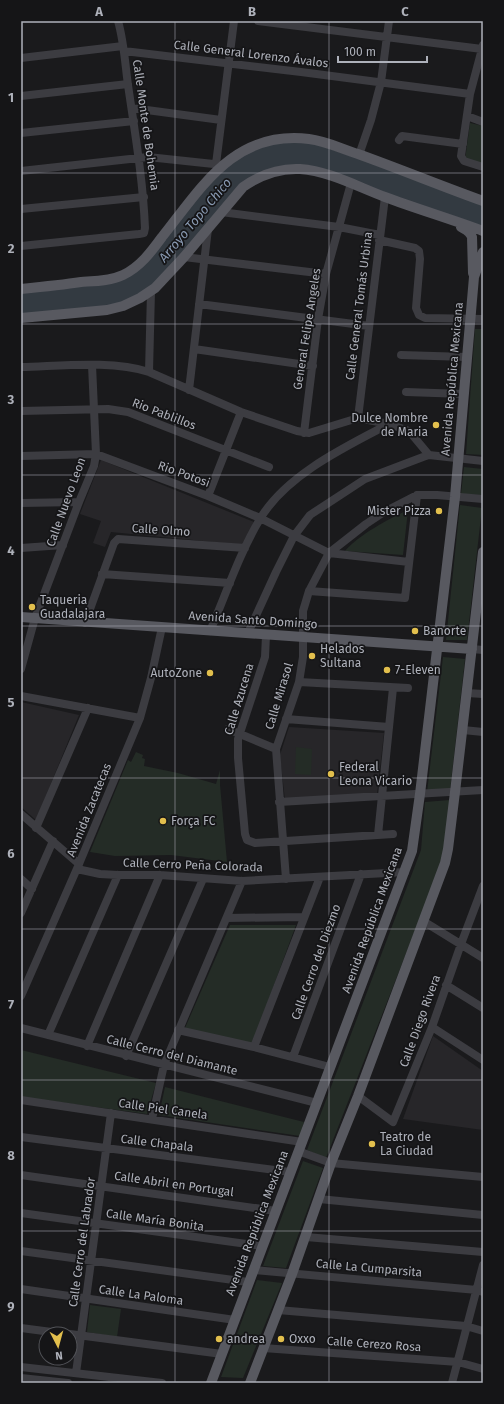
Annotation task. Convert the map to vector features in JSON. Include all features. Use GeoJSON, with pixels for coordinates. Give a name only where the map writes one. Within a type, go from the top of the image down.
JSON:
{"type":"FeatureCollection","features":[{"type":"Feature","properties":{"kind":"main road"},"geometry":{"type":"LineString","coordinates":[[21,289],[107,280],[123,275],[143,261],[219,164],[250,147],[272,140],[317,140],[483,201]]}},
{"type":"Feature","properties":{"kind":"main road"},"geometry":{"type":"LineString","coordinates":[[21,318],[107,310],[123,306],[140,298],[151,291],[184,257],[243,187],[253,180],[276,171],[301,169],[314,171],[449,220],[479,226]]}},
{"type":"Feature","properties":{"kind":"main road"},"geometry":{"type":"LineString","coordinates":[[404,171],[416,172],[441,179],[483,194]]}},
{"type":"Feature","properties":{"kind":"main road"},"geometry":{"type":"LineString","coordinates":[[449,220],[456,226],[471,233],[474,278]]}},
{"type":"Feature","properties":{"kind":"main road","name":"Avenida República Mexicana"},"geometry":{"type":"LineString","coordinates":[[211,1383],[412,851],[455,497],[474,278],[483,252]]}},
{"type":"Feature","properties":{"kind":"main road"},"geometry":{"type":"LineString","coordinates":[[250,1383],[306,1237],[331,1163],[358,1096],[447,857],[456,792],[483,552]]}},
{"type":"Feature","properties":{"kind":"main road","name":"Avenida Santo Domingo"},"geometry":{"type":"LineString","coordinates":[[21,617],[86,623],[210,630],[472,649]]}},
{"type":"Feature","properties":{"kind":"street","name":"Calle Monte de Bohemia"},"geometry":{"type":"LineString","coordinates":[[21,246],[144,233],[144,197],[124,49],[118,21]]}},
{"type":"Feature","properties":{"kind":"street"},"geometry":{"type":"LineString","coordinates":[[21,170],[139,158],[160,158],[219,164],[221,120],[234,21]]}},
{"type":"Feature","properties":{"kind":"street"},"geometry":{"type":"LineString","coordinates":[[258,21],[482,47],[479,78],[470,94],[461,156],[463,160],[483,167]]}},
{"type":"Feature","properties":{"kind":"street"},"geometry":{"type":"LineString","coordinates":[[359,155],[371,120],[381,82],[389,21]]}},
{"type":"Feature","properties":{"kind":"street","name":"Calle General Lorenzo Ávalos"},"geometry":{"type":"LineString","coordinates":[[21,58],[124,49],[470,94]]}},
{"type":"Feature","properties":{"kind":"street"},"geometry":{"type":"LineString","coordinates":[[21,96],[128,84]]}},
{"type":"Feature","properties":{"kind":"street"},"geometry":{"type":"LineString","coordinates":[[132,108],[221,120]]}},
{"type":"Feature","properties":{"kind":"street"},"geometry":{"type":"LineString","coordinates":[[467,116],[483,122]]}},
{"type":"Feature","properties":{"kind":"street"},"geometry":{"type":"LineString","coordinates":[[21,133],[134,121]]}},
{"type":"Feature","properties":{"kind":"street"},"geometry":{"type":"LineString","coordinates":[[400,138],[463,144]]}},
{"type":"Feature","properties":{"kind":"street","name":"General Felipe Angeles"},"geometry":{"type":"LineString","coordinates":[[304,433],[318,319],[326,274],[350,183]]}},
{"type":"Feature","properties":{"kind":"street"},"geometry":{"type":"LineString","coordinates":[[21,209],[144,197]]}},
{"type":"Feature","properties":{"kind":"street","name":"Calle General Tomás Urbina"},"geometry":{"type":"LineString","coordinates":[[358,418],[386,197]]}},
{"type":"Feature","properties":{"kind":"street"},"geometry":{"type":"LineString","coordinates":[[221,212],[339,227],[415,248],[419,251],[420,259],[416,308],[419,316],[425,318],[483,320]]}},
{"type":"Feature","properties":{"kind":"street"},"geometry":{"type":"LineString","coordinates":[[189,390],[208,229]]}},
{"type":"Feature","properties":{"kind":"street"},"geometry":{"type":"LineString","coordinates":[[184,257],[326,274]]}},
{"type":"Feature","properties":{"kind":"street"},"geometry":{"type":"LineString","coordinates":[[149,372],[151,291]]}},
{"type":"Feature","properties":{"kind":"street"},"geometry":{"type":"LineString","coordinates":[[199,304],[369,326]]}},
{"type":"Feature","properties":{"kind":"street"},"geometry":{"type":"LineString","coordinates":[[194,349],[313,366]]}},
{"type":"Feature","properties":{"kind":"street"},"geometry":{"type":"LineString","coordinates":[[401,355],[467,357]]}},
{"type":"Feature","properties":{"kind":"street"},"geometry":{"type":"LineString","coordinates":[[21,367],[92,365],[135,367],[241,412],[288,429],[304,433],[316,431],[358,418],[389,424],[409,432],[429,455]]}},
{"type":"Feature","properties":{"kind":"street","name":"Calle Nuevo Leon"},"geometry":{"type":"LineString","coordinates":[[21,669],[35,618],[94,466],[96,454],[92,365]]}},
{"type":"Feature","properties":{"kind":"street"},"geometry":{"type":"LineString","coordinates":[[406,392],[464,394]]}},
{"type":"Feature","properties":{"kind":"street","name":"Rio Pablillos"},"geometry":{"type":"LineString","coordinates":[[21,411],[94,409],[128,412],[269,467]]}},
{"type":"Feature","properties":{"kind":"street"},"geometry":{"type":"LineString","coordinates":[[208,496],[241,412]]}},
{"type":"Feature","properties":{"kind":"street"},"geometry":{"type":"LineString","coordinates":[[210,630],[245,548],[260,518],[280,494],[290,484],[334,453],[389,424]]}},
{"type":"Feature","properties":{"kind":"street","name":"Rio Potosi"},"geometry":{"type":"LineString","coordinates":[[21,456],[96,454],[208,496],[260,518],[329,553],[409,562]]}},
{"type":"Feature","properties":{"kind":"street"},"geometry":{"type":"LineString","coordinates":[[248,633],[294,536],[310,515],[353,486],[377,474],[429,455],[483,461]]}},
{"type":"Feature","properties":{"kind":"street","name":"Calle Mirasol"},"geometry":{"type":"LineString","coordinates":[[286,879],[276,749],[298,682],[303,657],[303,611],[309,592],[329,553],[384,512],[417,495],[425,494],[483,499]]}},
{"type":"Feature","properties":{"kind":"street"},"geometry":{"type":"LineString","coordinates":[[309,592],[405,598],[417,495]]}},
{"type":"Feature","properties":{"kind":"street"},"geometry":{"type":"LineString","coordinates":[[21,503],[79,502]]}},
{"type":"Feature","properties":{"kind":"street","name":"Calle Olmo"},"geometry":{"type":"LineString","coordinates":[[86,623],[102,574],[114,543],[118,539],[245,548]]}},
{"type":"Feature","properties":{"kind":"street"},"geometry":{"type":"LineString","coordinates":[[21,548],[63,545]]}},
{"type":"Feature","properties":{"kind":"street"},"geometry":{"type":"LineString","coordinates":[[102,574],[230,583]]}},
{"type":"Feature","properties":{"kind":"street","name":"Avenida Zacatecas"},"geometry":{"type":"LineString","coordinates":[[21,996],[78,867],[140,718],[152,678],[162,627]]}},
{"type":"Feature","properties":{"kind":"street","name":"Calle Azucena"},"geometry":{"type":"LineString","coordinates":[[266,635],[264,661],[240,734],[238,758],[246,837],[249,841],[255,843],[282,841]]}},
{"type":"Feature","properties":{"kind":"street","name":"Avenida Santo Domingo"},"geometry":{"type":"LineString","coordinates":[[472,649],[483,650]]}},
{"type":"Feature","properties":{"kind":"street"},"geometry":{"type":"LineString","coordinates":[[298,682],[408,688]]}},
{"type":"Feature","properties":{"kind":"street"},"geometry":{"type":"LineString","coordinates":[[378,835],[394,688]]}},
{"type":"Feature","properties":{"kind":"street"},"geometry":{"type":"LineString","coordinates":[[467,693],[483,694]]}},
{"type":"Feature","properties":{"kind":"street"},"geometry":{"type":"LineString","coordinates":[[21,696],[140,718]]}},
{"type":"Feature","properties":{"kind":"street"},"geometry":{"type":"LineString","coordinates":[[36,828],[88,708]]}},
{"type":"Feature","properties":{"kind":"street"},"geometry":{"type":"LineString","coordinates":[[286,719],[389,727]]}},
{"type":"Feature","properties":{"kind":"street"},"geometry":{"type":"LineString","coordinates":[[228,729],[276,749]]}},
{"type":"Feature","properties":{"kind":"street"},"geometry":{"type":"LineString","coordinates":[[463,730],[483,732]]}},
{"type":"Feature","properties":{"kind":"street"},"geometry":{"type":"LineString","coordinates":[[279,802],[483,790]]}},
{"type":"Feature","properties":{"kind":"street"},"geometry":{"type":"LineString","coordinates":[[21,814],[53,841],[78,867]]}},
{"type":"Feature","properties":{"kind":"street"},"geometry":{"type":"LineString","coordinates":[[282,841],[393,834]]}},
{"type":"Feature","properties":{"kind":"street"},"geometry":{"type":"LineString","coordinates":[[21,914],[53,841]]}},
{"type":"Feature","properties":{"kind":"street","name":"Calle Cerro Peña Colorada"},"geometry":{"type":"LineString","coordinates":[[78,867],[100,874],[160,875],[242,881],[405,872]]}},
{"type":"Feature","properties":{"kind":"street","name":"Calle Cerro del Diezmo"},"geometry":{"type":"LineString","coordinates":[[293,1057],[361,874]]}},
{"type":"Feature","properties":{"kind":"street"},"geometry":{"type":"LineString","coordinates":[[48,1035],[118,875]]}},
{"type":"Feature","properties":{"kind":"street"},"geometry":{"type":"LineString","coordinates":[[87,1046],[160,875]]}},
{"type":"Feature","properties":{"kind":"street"},"geometry":{"type":"LineString","coordinates":[[254,1047],[320,877]]}},
{"type":"Feature","properties":{"kind":"street"},"geometry":{"type":"LineString","coordinates":[[21,878],[32,889]]}},
{"type":"Feature","properties":{"kind":"street"},"geometry":{"type":"LineString","coordinates":[[126,1056],[203,878]]}},
{"type":"Feature","properties":{"kind":"street"},"geometry":{"type":"LineString","coordinates":[[152,1119],[164,1065],[242,881]]}},
{"type":"Feature","properties":{"kind":"street","name":"Calle Diego Rivera"},"geometry":{"type":"LineString","coordinates":[[358,1096],[393,1122],[432,1027],[460,944],[480,904],[483,886]]}},
{"type":"Feature","properties":{"kind":"street"},"geometry":{"type":"LineString","coordinates":[[227,918],[304,917]]}},
{"type":"Feature","properties":{"kind":"street"},"geometry":{"type":"LineString","coordinates":[[423,921],[483,958]]}},
{"type":"Feature","properties":{"kind":"street"},"geometry":{"type":"LineString","coordinates":[[446,985],[483,1008]]}},
{"type":"Feature","properties":{"kind":"street"},"geometry":{"type":"LineString","coordinates":[[432,1027],[483,1060]]}},
{"type":"Feature","properties":{"kind":"street","name":"Calle Cerro del Diamante"},"geometry":{"type":"LineString","coordinates":[[21,1028],[126,1056],[317,1103]]}},
{"type":"Feature","properties":{"kind":"street"},"geometry":{"type":"LineString","coordinates":[[178,1030],[254,1047],[330,1067]]}},
{"type":"Feature","properties":{"kind":"street","name":"Calle Piel Canela"},"geometry":{"type":"LineString","coordinates":[[21,1100],[152,1119],[300,1146]]}},
{"type":"Feature","properties":{"kind":"street","name":"Calle Cerro del Labrador"},"geometry":{"type":"LineString","coordinates":[[76,1373],[111,1113]]}},
{"type":"Feature","properties":{"kind":"street","name":"Calle Chapala"},"geometry":{"type":"LineString","coordinates":[[21,1138],[290,1172]]}},
{"type":"Feature","properties":{"kind":"street"},"geometry":{"type":"LineString","coordinates":[[300,1146],[331,1163],[483,1177]]}},
{"type":"Feature","properties":{"kind":"street","name":"Calle Abril en Portugal"},"geometry":{"type":"LineString","coordinates":[[21,1175],[276,1211]]}},
{"type":"Feature","properties":{"kind":"street"},"geometry":{"type":"LineString","coordinates":[[319,1200],[483,1215]]}},
{"type":"Feature","properties":{"kind":"street","name":"Calle María Bonita"},"geometry":{"type":"LineString","coordinates":[[21,1214],[262,1246]]}},
{"type":"Feature","properties":{"kind":"street"},"geometry":{"type":"LineString","coordinates":[[306,1237],[483,1252]]}},
{"type":"Feature","properties":{"kind":"street"},"geometry":{"type":"LineString","coordinates":[[21,1251],[248,1282]]}},
{"type":"Feature","properties":{"kind":"street"},"geometry":{"type":"LineString","coordinates":[[452,1383],[466,1326],[480,1291],[483,1265]]}},
{"type":"Feature","properties":{"kind":"street","name":"Calle La Cumparsita"},"geometry":{"type":"LineString","coordinates":[[253,1270],[480,1291]]}},
{"type":"Feature","properties":{"kind":"street","name":"Calle La Paloma"},"geometry":{"type":"LineString","coordinates":[[21,1289],[235,1320]]}},
{"type":"Feature","properties":{"kind":"street"},"geometry":{"type":"LineString","coordinates":[[278,1310],[466,1326],[483,1330]]}},
{"type":"Feature","properties":{"kind":"street"},"geometry":{"type":"LineString","coordinates":[[21,1328],[38,1330]]}},
{"type":"Feature","properties":{"kind":"street"},"geometry":{"type":"LineString","coordinates":[[78,1335],[222,1354]]}},
{"type":"Feature","properties":{"kind":"street","name":"Calle Cerezo Rosa"},"geometry":{"type":"LineString","coordinates":[[263,1348],[458,1362],[483,1369]]}},
{"type":"Feature","properties":{"kind":"street"},"geometry":{"type":"LineString","coordinates":[[21,1367],[162,1383]]}},
{"type":"Feature","properties":{"kind":"street"},"geometry":{"type":"LineString","coordinates":[[21,1378],[68,1383]]}},
{"type":"Feature","properties":{"kind":"shaded area"},"geometry":{"type":"Polygon","coordinates":[[[470,123],[483,126],[483,166],[465,160],[470,123]]]}},
{"type":"Feature","properties":{"kind":"shaded area"},"geometry":{"type":"Polygon","coordinates":[[[475,329],[483,329],[483,455],[466,454],[475,329]]]}},
{"type":"Feature","properties":{"kind":"shaded area"},"geometry":{"type":"Polygon","coordinates":[[[101,460],[254,522],[244,545],[111,532],[105,547],[93,543],[101,521],[80,514],[101,460]]]}},
{"type":"Feature","properties":{"kind":"shaded area"},"geometry":{"type":"Polygon","coordinates":[[[464,467],[483,469],[483,495],[461,494],[464,467]]]}},
{"type":"Feature","properties":{"kind":"shaded area"},"geometry":{"type":"Polygon","coordinates":[[[460,505],[482,508],[467,640],[446,640],[460,505]]]}},
{"type":"Feature","properties":{"kind":"shaded area"},"geometry":{"type":"Polygon","coordinates":[[[408,510],[403,555],[345,551],[358,539],[374,528],[408,510]]]}},
{"type":"Feature","properties":{"kind":"shaded area"},"geometry":{"type":"Polygon","coordinates":[[[443,657],[465,659],[450,791],[427,792],[443,657]]]}},
{"type":"Feature","properties":{"kind":"shaded area"},"geometry":{"type":"Polygon","coordinates":[[[21,702],[79,715],[36,820],[21,807],[21,702]]]}},
{"type":"Feature","properties":{"kind":"shaded area","name":"Federal Leona Vicario"},"geometry":{"type":"Polygon","coordinates":[[[289,727],[384,733],[377,794],[285,800],[280,755],[289,727]]]}},
{"type":"Feature","properties":{"kind":"shaded area"},"geometry":{"type":"Polygon","coordinates":[[[296,747],[312,749],[311,775],[295,774],[296,747]]]}},
{"type":"Feature","properties":{"kind":"shaded area","name":"Força FC"},"geometry":{"type":"Polygon","coordinates":[[[136,752],[143,755],[142,758],[145,759],[144,766],[178,773],[216,784],[220,770],[227,862],[171,855],[115,856],[90,852],[128,760],[131,762],[136,752]]]}},
{"type":"Feature","properties":{"kind":"shaded area"},"geometry":{"type":"Polygon","coordinates":[[[450,800],[443,859],[326,1158],[307,1150],[421,850],[425,802],[450,800]]]}},
{"type":"Feature","properties":{"kind":"shaded area"},"geometry":{"type":"Polygon","coordinates":[[[230,925],[296,925],[252,1045],[185,1028],[230,925]]]}},
{"type":"Feature","properties":{"kind":"shaded area"},"geometry":{"type":"Polygon","coordinates":[[[433,1036],[483,1071],[483,1130],[403,1119],[433,1036]]]}},
{"type":"Feature","properties":{"kind":"shaded area"},"geometry":{"type":"Polygon","coordinates":[[[21,1050],[156,1083],[147,1114],[21,1097],[21,1050]]]}},
{"type":"Feature","properties":{"kind":"shaded area"},"geometry":{"type":"Polygon","coordinates":[[[165,1087],[304,1122],[300,1136],[159,1115],[165,1087]]]}},
{"type":"Feature","properties":{"kind":"shaded area"},"geometry":{"type":"Polygon","coordinates":[[[303,1161],[323,1168],[286,1268],[263,1266],[303,1161]]]}},
{"type":"Feature","properties":{"kind":"shaded area"},"geometry":{"type":"Polygon","coordinates":[[[257,1280],[282,1283],[243,1378],[221,1377],[257,1280]]]}},
{"type":"Feature","properties":{"kind":"shaded area"},"geometry":{"type":"Polygon","coordinates":[[[90,1305],[121,1309],[117,1337],[87,1332],[90,1305]]]}},
{"type":"Feature","properties":{"kind":"water","name":"Arroyo Topo Chico"},"geometry":{"type":"Polygon","coordinates":[[[298,138],[483,201],[483,230],[301,169],[253,180],[155,288],[123,306],[21,318],[21,289],[107,280],[136,267],[198,192],[244,150],[298,138]]]}},
{"type":"Feature","properties":{"kind":"place","name":"Dulce Nombre de Maria"},"geometry":{"type":"Point","coordinates":[436,425]}},
{"type":"Feature","properties":{"kind":"place","name":"Mister Pizza"},"geometry":{"type":"Point","coordinates":[439,511]}},
{"type":"Feature","properties":{"kind":"place","name":"Taqueria Guadalajara"},"geometry":{"type":"Point","coordinates":[32,607]}},
{"type":"Feature","properties":{"kind":"place","name":"Banorte"},"geometry":{"type":"Point","coordinates":[415,631]}},
{"type":"Feature","properties":{"kind":"place","name":"Helados Sultana"},"geometry":{"type":"Point","coordinates":[312,656]}},
{"type":"Feature","properties":{"kind":"place","name":"7-Eleven"},"geometry":{"type":"Point","coordinates":[387,670]}},
{"type":"Feature","properties":{"kind":"place","name":"AutoZone"},"geometry":{"type":"Point","coordinates":[210,673]}},
{"type":"Feature","properties":{"kind":"place","name":"Federal Leona Vicario"},"geometry":{"type":"Point","coordinates":[331,774]}},
{"type":"Feature","properties":{"kind":"place","name":"Força FC"},"geometry":{"type":"Point","coordinates":[163,821]}},
{"type":"Feature","properties":{"kind":"place","name":"Teatro de La Ciudad"},"geometry":{"type":"Point","coordinates":[372,1144]}},
{"type":"Feature","properties":{"kind":"place","name":"andrea"},"geometry":{"type":"Point","coordinates":[219,1339]}},
{"type":"Feature","properties":{"kind":"place","name":"Oxxo"},"geometry":{"type":"Point","coordinates":[281,1339]}}]}
